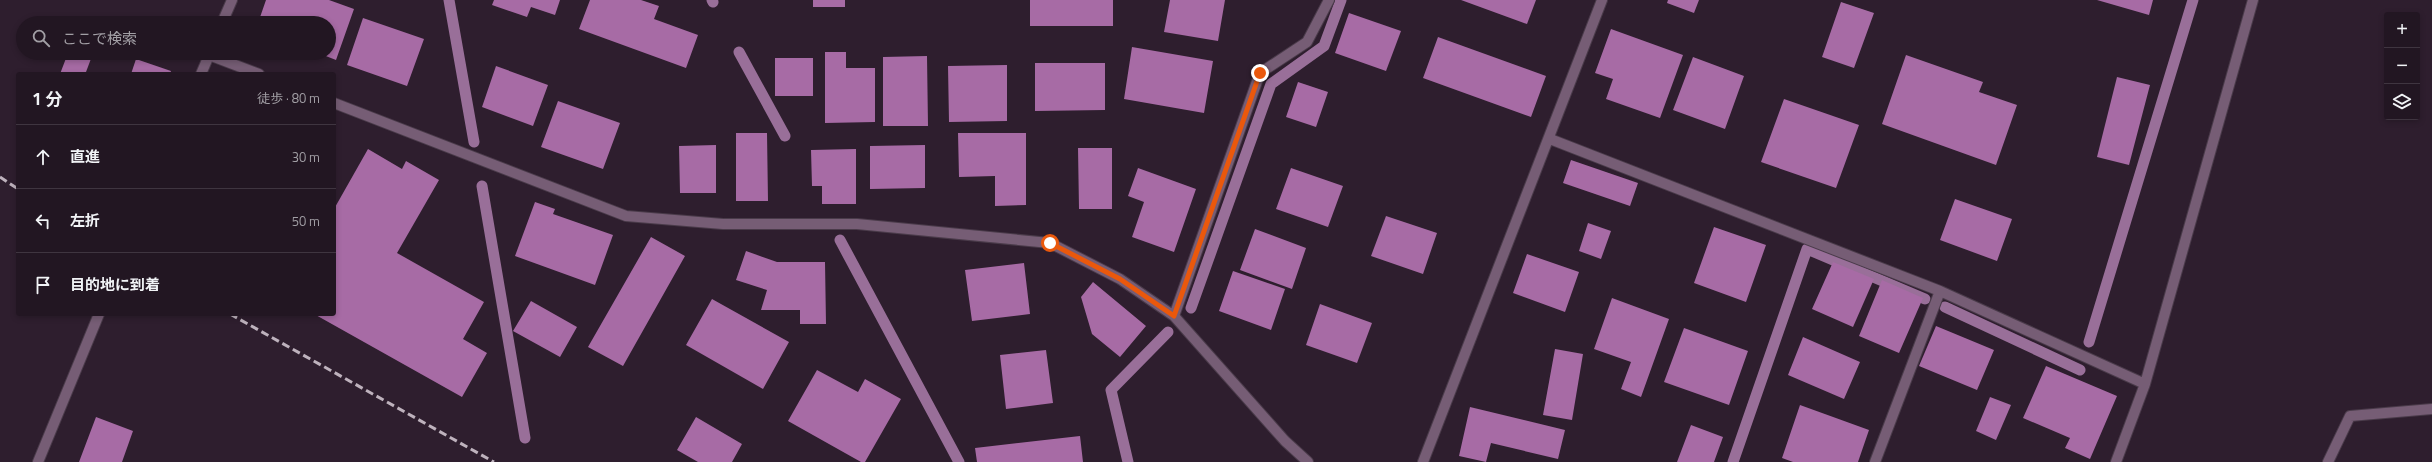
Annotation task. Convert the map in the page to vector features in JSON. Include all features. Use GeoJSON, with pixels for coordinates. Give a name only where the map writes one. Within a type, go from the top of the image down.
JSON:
{"type":"FeatureCollection","features":[{"type":"Feature","properties":{"kind":"street"},"geometry":{"type":"LineString","coordinates":[[225,16],[232,0]]}},
{"type":"Feature","properties":{"kind":"street"},"geometry":{"type":"LineString","coordinates":[[1174,316],[1260,73],[1307,42],[1329,0]]}},
{"type":"Feature","properties":{"kind":"street"},"geometry":{"type":"LineString","coordinates":[[1423,462],[1550,139],[1602,0]]}},
{"type":"Feature","properties":{"kind":"street"},"geometry":{"type":"LineString","coordinates":[[2116,462],[2145,384],[2253,0]]}},
{"type":"Feature","properties":{"kind":"street"},"geometry":{"type":"LineString","coordinates":[[202,72],[207,60]]}},
{"type":"Feature","properties":{"kind":"street"},"geometry":{"type":"LineString","coordinates":[[224,60],[254,72]]}},
{"type":"Feature","properties":{"kind":"street"},"geometry":{"type":"LineString","coordinates":[[336,104],[626,216],[723,224],[857,224],[1050,243],[1120,279],[1174,316],[1285,441],[1308,462]]}},
{"type":"Feature","properties":{"kind":"street"},"geometry":{"type":"LineString","coordinates":[[1550,139],[1940,291],[2145,384]]}},
{"type":"Feature","properties":{"kind":"street"},"geometry":{"type":"LineString","coordinates":[[1875,462],[1940,291]]}},
{"type":"Feature","properties":{"kind":"street"},"geometry":{"type":"LineString","coordinates":[[38,462],[98,316]]}},
{"type":"Feature","properties":{"kind":"street"},"geometry":{"type":"LineString","coordinates":[[2328,462],[2350,416],[2432,409]]}},
{"type":"Feature","properties":{"kind":"building"},"geometry":{"type":"Polygon","coordinates":[[[266,0],[329,0],[354,9],[336,60],[336,16],[260,16],[266,0]]]}},
{"type":"Feature","properties":{"kind":"building"},"geometry":{"type":"Polygon","coordinates":[[[494,0],[560,0],[555,15],[531,7],[527,17],[492,5],[494,0]]]}},
{"type":"Feature","properties":{"kind":"building"},"geometry":{"type":"Polygon","coordinates":[[[590,0],[641,0],[659,6],[654,19],[698,35],[686,68],[579,29],[590,0]]]}},
{"type":"Feature","properties":{"kind":"building"},"geometry":{"type":"Polygon","coordinates":[[[813,0],[845,0],[845,7],[813,7],[813,0]]]}},
{"type":"Feature","properties":{"kind":"building"},"geometry":{"type":"Polygon","coordinates":[[[1030,0],[1113,0],[1113,26],[1030,26],[1030,0]]]}},
{"type":"Feature","properties":{"kind":"building"},"geometry":{"type":"Polygon","coordinates":[[[1170,0],[1225,0],[1218,41],[1164,32],[1170,0]]]}},
{"type":"Feature","properties":{"kind":"building"},"geometry":{"type":"Polygon","coordinates":[[[1461,0],[1536,0],[1527,24],[1461,0]]]}},
{"type":"Feature","properties":{"kind":"building"},"geometry":{"type":"Polygon","coordinates":[[[1668,0],[1699,0],[1694,13],[1667,3],[1668,0]]]}},
{"type":"Feature","properties":{"kind":"building"},"geometry":{"type":"Polygon","coordinates":[[[2097,0],[2153,0],[2149,15],[2097,0]]]}},
{"type":"Feature","properties":{"kind":"building"},"geometry":{"type":"Polygon","coordinates":[[[1841,2],[1874,13],[1854,68],[1822,57],[1841,2]]]}},
{"type":"Feature","properties":{"kind":"building"},"geometry":{"type":"Polygon","coordinates":[[[1349,13],[1401,31],[1386,71],[1335,53],[1349,13]]]}},
{"type":"Feature","properties":{"kind":"building"},"geometry":{"type":"Polygon","coordinates":[[[363,18],[424,39],[407,86],[347,65],[363,18]]]}},
{"type":"Feature","properties":{"kind":"building"},"geometry":{"type":"Polygon","coordinates":[[[1611,29],[1683,55],[1660,118],[1606,99],[1613,79],[1595,73],[1611,29]]]}},
{"type":"Feature","properties":{"kind":"building"},"geometry":{"type":"Polygon","coordinates":[[[1438,37],[1546,76],[1531,117],[1423,78],[1438,37]]]}},
{"type":"Feature","properties":{"kind":"building"},"geometry":{"type":"Polygon","coordinates":[[[1132,47],[1213,61],[1204,113],[1124,99],[1132,47]]]}},
{"type":"Feature","properties":{"kind":"building"},"geometry":{"type":"Polygon","coordinates":[[[825,52],[846,52],[846,68],[875,68],[875,122],[825,123],[825,52]]]}},
{"type":"Feature","properties":{"kind":"building"},"geometry":{"type":"Polygon","coordinates":[[[1906,55],[1983,82],[1979,92],[2017,105],[1996,165],[1882,124],[1906,55]]]}},
{"type":"Feature","properties":{"kind":"building"},"geometry":{"type":"Polygon","coordinates":[[[927,56],[928,126],[883,126],[883,57],[927,56]]]}},
{"type":"Feature","properties":{"kind":"building"},"geometry":{"type":"Polygon","coordinates":[[[1693,57],[1744,76],[1725,129],[1673,110],[1693,57]]]}},
{"type":"Feature","properties":{"kind":"building"},"geometry":{"type":"Polygon","coordinates":[[[775,58],[813,58],[813,96],[775,96],[775,58]]]}},
{"type":"Feature","properties":{"kind":"building"},"geometry":{"type":"Polygon","coordinates":[[[65,60],[90,60],[86,72],[61,72],[65,60]]]}},
{"type":"Feature","properties":{"kind":"building"},"geometry":{"type":"Polygon","coordinates":[[[136,60],[171,71],[171,72],[132,72],[136,60]]]}},
{"type":"Feature","properties":{"kind":"building"},"geometry":{"type":"Polygon","coordinates":[[[1035,63],[1105,63],[1105,110],[1035,111],[1035,63]]]}},
{"type":"Feature","properties":{"kind":"building"},"geometry":{"type":"Polygon","coordinates":[[[1007,65],[1007,121],[949,122],[948,66],[1007,65]]]}},
{"type":"Feature","properties":{"kind":"building"},"geometry":{"type":"Polygon","coordinates":[[[496,66],[548,85],[533,126],[482,107],[496,66]]]}},
{"type":"Feature","properties":{"kind":"building"},"geometry":{"type":"Polygon","coordinates":[[[2117,77],[2150,85],[2129,165],[2097,157],[2117,77]]]}},
{"type":"Feature","properties":{"kind":"building"},"geometry":{"type":"Polygon","coordinates":[[[1298,82],[1328,92],[1316,127],[1286,117],[1298,82]]]}},
{"type":"Feature","properties":{"kind":"building"},"geometry":{"type":"Polygon","coordinates":[[[1784,99],[1859,125],[1836,188],[1761,162],[1784,99]]]}},
{"type":"Feature","properties":{"kind":"building"},"geometry":{"type":"Polygon","coordinates":[[[558,101],[620,123],[603,169],[541,147],[558,101]]]}},
{"type":"Feature","properties":{"kind":"building"},"geometry":{"type":"Polygon","coordinates":[[[736,133],[767,133],[768,201],[736,201],[736,133]]]}},
{"type":"Feature","properties":{"kind":"building"},"geometry":{"type":"Polygon","coordinates":[[[958,133],[1026,133],[1026,205],[995,206],[995,176],[959,177],[958,133]]]}},
{"type":"Feature","properties":{"kind":"building"},"geometry":{"type":"Polygon","coordinates":[[[716,145],[716,193],[680,193],[679,146],[716,145]]]}},
{"type":"Feature","properties":{"kind":"building"},"geometry":{"type":"Polygon","coordinates":[[[925,145],[925,188],[870,189],[870,146],[925,145]]]}},
{"type":"Feature","properties":{"kind":"building"},"geometry":{"type":"Polygon","coordinates":[[[1078,148],[1112,148],[1112,209],[1079,209],[1078,148]]]}},
{"type":"Feature","properties":{"kind":"building"},"geometry":{"type":"Polygon","coordinates":[[[368,149],[402,169],[406,161],[439,180],[397,253],[484,302],[463,339],[487,353],[462,397],[318,316],[336,316],[336,205],[368,149]]]}},
{"type":"Feature","properties":{"kind":"building"},"geometry":{"type":"Polygon","coordinates":[[[856,149],[856,204],[822,204],[822,186],[812,186],[811,150],[856,149]]]}},
{"type":"Feature","properties":{"kind":"building"},"geometry":{"type":"Polygon","coordinates":[[[1571,160],[1638,183],[1630,206],[1563,183],[1571,160]]]}},
{"type":"Feature","properties":{"kind":"building"},"geometry":{"type":"Polygon","coordinates":[[[1138,168],[1196,189],[1174,252],[1132,237],[1144,202],[1128,196],[1138,168]]]}},
{"type":"Feature","properties":{"kind":"building"},"geometry":{"type":"Polygon","coordinates":[[[1291,168],[1343,186],[1328,227],[1276,209],[1291,168]]]}},
{"type":"Feature","properties":{"kind":"building"},"geometry":{"type":"Polygon","coordinates":[[[1955,199],[2012,219],[1997,261],[1940,240],[1955,199]]]}},
{"type":"Feature","properties":{"kind":"building"},"geometry":{"type":"Polygon","coordinates":[[[535,202],[555,209],[553,214],[613,235],[595,285],[515,256],[535,202]]]}},
{"type":"Feature","properties":{"kind":"building"},"geometry":{"type":"Polygon","coordinates":[[[1386,216],[1437,233],[1423,274],[1371,256],[1386,216]]]}},
{"type":"Feature","properties":{"kind":"building"},"geometry":{"type":"Polygon","coordinates":[[[1588,223],[1611,231],[1601,259],[1579,251],[1588,223]]]}},
{"type":"Feature","properties":{"kind":"building"},"geometry":{"type":"Polygon","coordinates":[[[1714,227],[1766,245],[1746,302],[1694,283],[1714,227]]]}},
{"type":"Feature","properties":{"kind":"building"},"geometry":{"type":"Polygon","coordinates":[[[1255,229],[1306,248],[1292,289],[1240,270],[1255,229]]]}},
{"type":"Feature","properties":{"kind":"building"},"geometry":{"type":"Polygon","coordinates":[[[651,237],[685,256],[623,366],[588,347],[651,237]]]}},
{"type":"Feature","properties":{"kind":"building"},"geometry":{"type":"Polygon","coordinates":[[[746,251],[777,262],[825,262],[826,324],[800,324],[800,310],[761,310],[767,290],[736,280],[746,251]]]}},
{"type":"Feature","properties":{"kind":"building"},"geometry":{"type":"Polygon","coordinates":[[[1527,254],[1579,272],[1565,312],[1513,293],[1527,254]]]}},
{"type":"Feature","properties":{"kind":"building"},"geometry":{"type":"Polygon","coordinates":[[[1833,262],[1874,279],[1853,327],[1812,309],[1833,262]]]}},
{"type":"Feature","properties":{"kind":"building"},"geometry":{"type":"Polygon","coordinates":[[[1024,263],[1030,314],[972,321],[965,270],[1024,263]]]}},
{"type":"Feature","properties":{"kind":"building"},"geometry":{"type":"Polygon","coordinates":[[[1233,271],[1285,289],[1271,330],[1219,311],[1233,271]]]}},
{"type":"Feature","properties":{"kind":"building"},"geometry":{"type":"Polygon","coordinates":[[[1882,280],[1923,298],[1899,353],[1859,336],[1882,280]]]}},
{"type":"Feature","properties":{"kind":"building"},"geometry":{"type":"Polygon","coordinates":[[[1093,282],[1146,326],[1120,357],[1092,334],[1081,297],[1093,282]]]}},
{"type":"Feature","properties":{"kind":"building"},"geometry":{"type":"Polygon","coordinates":[[[1612,298],[1669,319],[1641,397],[1621,389],[1631,362],[1594,349],[1612,298]]]}},
{"type":"Feature","properties":{"kind":"building"},"geometry":{"type":"Polygon","coordinates":[[[712,299],[789,342],[763,389],[686,345],[712,299]]]}},
{"type":"Feature","properties":{"kind":"building"},"geometry":{"type":"Polygon","coordinates":[[[531,301],[577,327],[560,357],[513,331],[531,301]]]}},
{"type":"Feature","properties":{"kind":"building"},"geometry":{"type":"Polygon","coordinates":[[[1320,304],[1372,323],[1357,363],[1306,345],[1320,304]]]}},
{"type":"Feature","properties":{"kind":"building"},"geometry":{"type":"Polygon","coordinates":[[[1936,326],[1994,350],[1977,390],[1919,366],[1936,326]]]}},
{"type":"Feature","properties":{"kind":"building"},"geometry":{"type":"Polygon","coordinates":[[[1684,328],[1748,351],[1729,405],[1664,382],[1684,328]]]}},
{"type":"Feature","properties":{"kind":"building"},"geometry":{"type":"Polygon","coordinates":[[[1803,337],[1860,362],[1844,399],[1788,375],[1803,337]]]}},
{"type":"Feature","properties":{"kind":"building"},"geometry":{"type":"Polygon","coordinates":[[[1555,349],[1583,354],[1572,420],[1543,415],[1555,349]]]}},
{"type":"Feature","properties":{"kind":"building"},"geometry":{"type":"Polygon","coordinates":[[[1046,350],[1053,403],[1006,409],[1000,355],[1046,350]]]}},
{"type":"Feature","properties":{"kind":"building"},"geometry":{"type":"Polygon","coordinates":[[[2046,366],[2117,396],[2090,459],[2065,448],[2070,438],[2023,418],[2046,366]]]}},
{"type":"Feature","properties":{"kind":"building"},"geometry":{"type":"Polygon","coordinates":[[[817,370],[858,392],[865,379],[901,399],[865,462],[861,462],[788,421],[817,370]]]}},
{"type":"Feature","properties":{"kind":"building"},"geometry":{"type":"Polygon","coordinates":[[[1990,397],[2011,405],[1996,440],[1976,431],[1990,397]]]}},
{"type":"Feature","properties":{"kind":"building"},"geometry":{"type":"Polygon","coordinates":[[[1800,405],[1869,430],[1858,462],[1793,462],[1782,458],[1800,405]]]}},
{"type":"Feature","properties":{"kind":"building"},"geometry":{"type":"Polygon","coordinates":[[[1470,407],[1565,430],[1558,459],[1491,443],[1486,462],[1459,456],[1470,407]]]}},
{"type":"Feature","properties":{"kind":"building"},"geometry":{"type":"Polygon","coordinates":[[[96,417],[133,431],[122,462],[79,462],[96,417]]]}},
{"type":"Feature","properties":{"kind":"building"},"geometry":{"type":"Polygon","coordinates":[[[696,417],[742,444],[732,462],[698,462],[677,450],[696,417]]]}},
{"type":"Feature","properties":{"kind":"building"},"geometry":{"type":"Polygon","coordinates":[[[1691,425],[1723,437],[1714,462],[1677,462],[1691,425]]]}},
{"type":"Feature","properties":{"kind":"building"},"geometry":{"type":"Polygon","coordinates":[[[1080,436],[1083,462],[977,462],[975,448],[1080,436]]]}},
{"type":"Feature","properties":{"kind":"waterway"},"geometry":{"type":"LineString","coordinates":[[449,0],[474,142]]}},
{"type":"Feature","properties":{"kind":"waterway"},"geometry":{"type":"LineString","coordinates":[[1191,308],[1271,84],[1324,46],[1341,0]]}},
{"type":"Feature","properties":{"kind":"waterway"},"geometry":{"type":"LineString","coordinates":[[2089,342],[2193,0]]}},
{"type":"Feature","properties":{"kind":"waterway"},"geometry":{"type":"LineString","coordinates":[[739,52],[785,136]]}},
{"type":"Feature","properties":{"kind":"waterway"},"geometry":{"type":"LineString","coordinates":[[482,186],[525,438]]}},
{"type":"Feature","properties":{"kind":"waterway"},"geometry":{"type":"LineString","coordinates":[[840,240],[959,462]]}},
{"type":"Feature","properties":{"kind":"waterway"},"geometry":{"type":"LineString","coordinates":[[1733,462],[1807,249],[1925,299]]}},
{"type":"Feature","properties":{"kind":"waterway"},"geometry":{"type":"LineString","coordinates":[[1945,307],[2080,370]]}},
{"type":"Feature","properties":{"kind":"waterway"},"geometry":{"type":"LineString","coordinates":[[1128,462],[1111,390],[1168,332]]}},
{"type":"Feature","properties":{"kind":"railway"},"geometry":{"type":"LineString","coordinates":[[0,177],[16,188]]}},
{"type":"Feature","properties":{"kind":"railway"},"geometry":{"type":"LineString","coordinates":[[234,316],[494,462]]}},
{"type":"Feature","properties":{"kind":"route"},"geometry":{"type":"LineString","coordinates":[[1050,243],[1120,279],[1174,316],[1260,73]]}}]}
